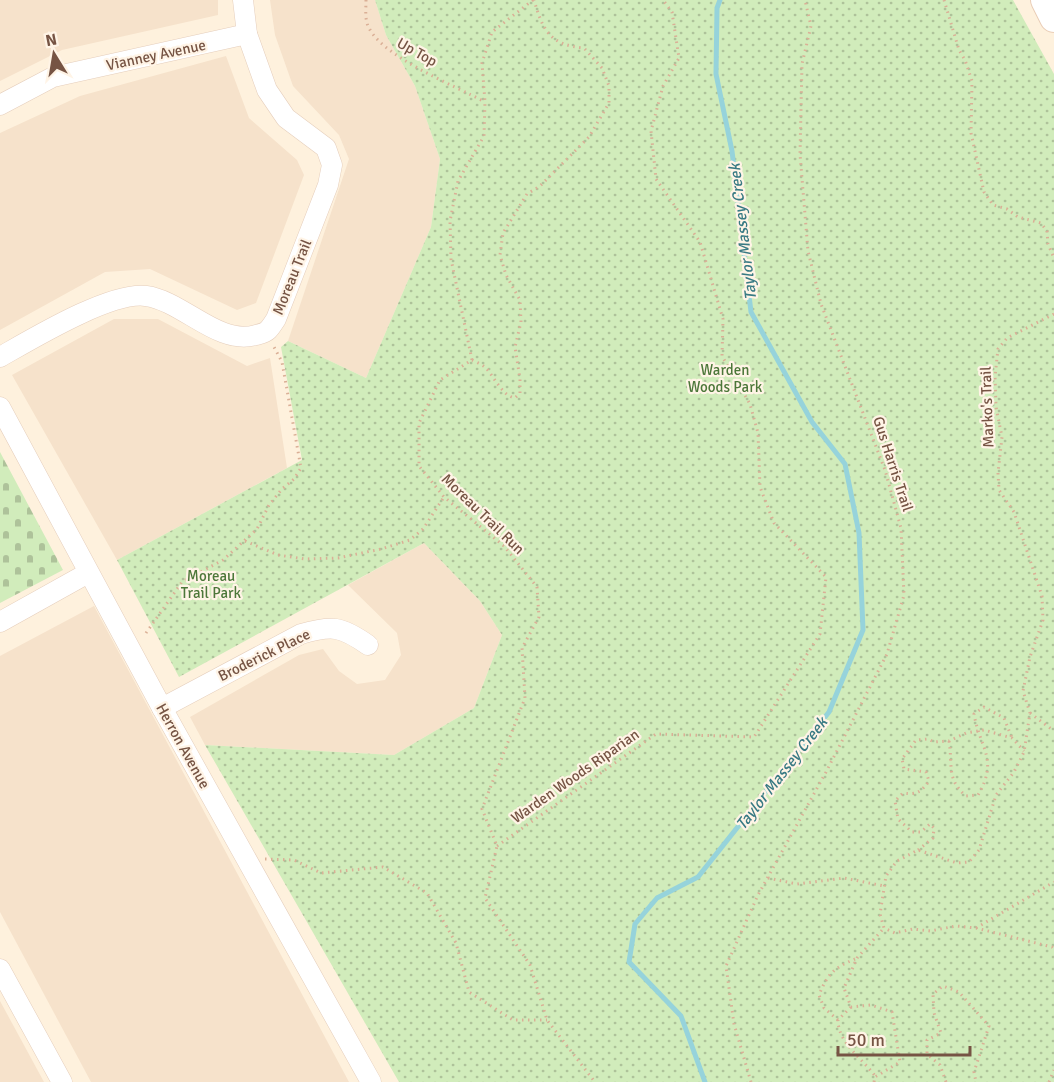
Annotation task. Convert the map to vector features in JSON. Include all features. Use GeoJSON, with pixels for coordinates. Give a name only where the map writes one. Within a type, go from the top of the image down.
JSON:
{"type":"FeatureCollection","features":[{"type":"Feature","properties":{"kind":"main road"},"geometry":{"type":"LineString","coordinates":[[1045,0],[1054,18]]}},
{"type":"Feature","properties":{"kind":"street","name":"Moreau Trail"},"geometry":{"type":"LineString","coordinates":[[0,357],[101,304],[125,296],[146,296],[168,302],[199,321],[228,334],[246,337],[267,332],[276,319],[328,185],[332,165],[326,148],[286,118],[267,90],[247,34],[243,0]]}},
{"type":"Feature","properties":{"kind":"street","name":"Vianney Avenue"},"geometry":{"type":"LineString","coordinates":[[0,105],[53,77],[247,34]]}},
{"type":"Feature","properties":{"kind":"street","name":"Herron Avenue"},"geometry":{"type":"LineString","coordinates":[[0,407],[162,708],[371,1082]]}},
{"type":"Feature","properties":{"kind":"street"},"geometry":{"type":"LineString","coordinates":[[0,621],[88,573]]}},
{"type":"Feature","properties":{"kind":"street","name":"Broderick Place"},"geometry":{"type":"LineString","coordinates":[[162,708],[301,634],[326,627],[350,632],[368,645]]}},
{"type":"Feature","properties":{"kind":"street"},"geometry":{"type":"LineString","coordinates":[[0,969],[62,1082]]}},
{"type":"Feature","properties":{"kind":"path","name":"Up Top"},"geometry":{"type":"LineString","coordinates":[[366,0],[367,25],[387,51],[485,102]]}},
{"type":"Feature","properties":{"kind":"path"},"geometry":{"type":"LineString","coordinates":[[533,0],[541,24],[552,38],[566,46],[584,48],[602,68],[609,86],[609,103],[588,137],[540,186],[527,194],[502,233],[500,255],[506,275],[520,300],[521,322],[515,346],[520,393],[515,398],[505,393],[482,365],[472,360],[451,259],[450,221],[458,181],[484,136],[485,102],[482,63],[492,32],[533,0]]}},
{"type":"Feature","properties":{"kind":"path","name":"Warden Woods Riparian"},"geometry":{"type":"LineString","coordinates":[[497,846],[656,734],[754,737],[820,634],[826,577],[774,523],[760,488],[758,433],[750,404],[722,357],[723,319],[700,242],[656,179],[651,131],[663,86],[679,58],[672,12],[663,0]]}},
{"type":"Feature","properties":{"kind":"path","name":"Gus Harris Trail"},"geometry":{"type":"LineString","coordinates":[[751,1082],[734,1024],[726,966],[758,894],[888,654],[904,595],[901,528],[885,470],[821,304],[808,252],[800,154],[802,64],[810,26],[805,0]]}},
{"type":"Feature","properties":{"kind":"path"},"geometry":{"type":"LineString","coordinates":[[944,0],[959,50],[972,81],[971,133],[984,192],[993,205],[1007,209],[1018,218],[1041,223],[1047,231],[1048,244],[1054,258]]}},
{"type":"Feature","properties":{"kind":"path","name":"Marko's Trail"},"geometry":{"type":"LineString","coordinates":[[918,850],[957,863],[969,862],[979,850],[996,795],[1014,772],[1024,752],[1030,713],[1023,691],[1030,657],[1043,620],[1042,596],[1014,512],[999,490],[998,473],[1002,437],[996,407],[995,377],[998,349],[1007,338],[1054,314]]}},
{"type":"Feature","properties":{"kind":"path"},"geometry":{"type":"LineString","coordinates":[[146,633],[182,582],[223,560],[245,541],[256,529],[269,505],[294,479],[301,468],[282,362],[267,332]]}},
{"type":"Feature","properties":{"kind":"path","name":"Moreau Trail Run"},"geometry":{"type":"LineString","coordinates":[[472,360],[440,380],[419,423],[419,465],[444,497],[504,546],[537,587],[539,617],[522,648],[525,698],[482,809],[497,846]]}},
{"type":"Feature","properties":{"kind":"path"},"geometry":{"type":"LineString","coordinates":[[245,541],[278,555],[305,559],[338,558],[381,549],[410,540],[423,529],[444,497]]}},
{"type":"Feature","properties":{"kind":"path"},"geometry":{"type":"LineString","coordinates":[[949,741],[951,778],[957,789],[966,796],[978,795],[984,784],[989,762],[977,731],[974,714],[984,707],[1004,718],[1012,738],[1024,752]]}},
{"type":"Feature","properties":{"kind":"path"},"geometry":{"type":"LineString","coordinates":[[1030,713],[1054,732]]}},
{"type":"Feature","properties":{"kind":"path"},"geometry":{"type":"LineString","coordinates":[[1012,738],[984,730],[966,733],[949,741],[916,740],[902,759],[904,769],[926,772],[929,781],[922,791],[914,794],[903,793],[895,801],[898,819],[912,832],[921,832],[930,824],[934,828],[933,838],[918,850],[897,861],[886,876],[880,914],[884,928],[895,933],[913,929],[930,931],[956,926],[976,928],[1024,939],[1054,949]]}},
{"type":"Feature","properties":{"kind":"path"},"geometry":{"type":"LineString","coordinates":[[497,846],[485,898],[530,965],[547,1020],[596,1082]]}},
{"type":"Feature","properties":{"kind":"path"},"geometry":{"type":"LineString","coordinates":[[246,858],[294,860],[321,873],[383,867],[427,893],[456,943],[469,992],[513,1020],[547,1020]]}},
{"type":"Feature","properties":{"kind":"path"},"geometry":{"type":"LineString","coordinates":[[767,878],[797,884],[844,878],[884,886]]}},
{"type":"Feature","properties":{"kind":"path"},"geometry":{"type":"LineString","coordinates":[[976,928],[1054,882]]}},
{"type":"Feature","properties":{"kind":"path"},"geometry":{"type":"LineString","coordinates":[[851,1007],[844,988],[857,958],[884,928]]}},
{"type":"Feature","properties":{"kind":"path"},"geometry":{"type":"LineString","coordinates":[[838,1020],[824,1008],[819,995],[825,978],[837,967],[857,958]]}},
{"type":"Feature","properties":{"kind":"path"},"geometry":{"type":"LineString","coordinates":[[946,1082],[940,1065],[927,1054],[927,1040],[941,1033],[934,1012],[933,994],[943,986],[959,992],[989,1026],[974,1072],[976,1082]]}},
{"type":"Feature","properties":{"kind":"path"},"geometry":{"type":"LineString","coordinates":[[874,1082],[875,1077],[847,1044],[838,1029],[838,1020],[851,1007],[871,1005],[892,1012],[900,1062],[875,1077]]}},
{"type":"Feature","properties":{"kind":"path"},"geometry":{"type":"LineString","coordinates":[[1049,1082],[1054,1070]]}},
{"type":"Feature","properties":{"kind":"shaded area"},"geometry":{"type":"Polygon","coordinates":[[[0,0],[218,0],[218,15],[62,50],[0,81],[0,0]]]}},
{"type":"Feature","properties":{"kind":"shaded area"},"geometry":{"type":"Polygon","coordinates":[[[270,0],[375,0],[386,35],[415,86],[440,159],[431,227],[366,378],[288,341],[349,159],[339,135],[293,86],[275,35],[270,0]]]}},
{"type":"Feature","properties":{"kind":"shaded area"},"geometry":{"type":"Polygon","coordinates":[[[226,56],[249,118],[297,160],[304,175],[256,303],[237,310],[150,269],[105,272],[0,330],[0,133],[80,96],[226,56]]]}},
{"type":"Feature","properties":{"kind":"shaded area"},"geometry":{"type":"Polygon","coordinates":[[[114,319],[158,319],[247,366],[270,358],[287,468],[117,560],[12,375],[114,319]]]}},
{"type":"Feature","properties":{"kind":"shaded area"},"geometry":{"type":"Polygon","coordinates":[[[424,543],[480,601],[502,635],[474,708],[394,755],[205,745],[190,717],[299,655],[323,649],[339,671],[357,684],[385,680],[401,655],[397,633],[348,585],[424,543]]]}},
{"type":"Feature","properties":{"kind":"shaded area"},"geometry":{"type":"Polygon","coordinates":[[[94,606],[349,1082],[91,1082],[0,912],[0,656],[94,606]]]}},
{"type":"Feature","properties":{"kind":"shaded area"},"geometry":{"type":"Polygon","coordinates":[[[0,1001],[44,1082],[0,1082],[0,1001]]]}},
{"type":"Feature","properties":{"kind":"green space","name":"Warden Woods Park"},"geometry":{"type":"Polygon","coordinates":[[[375,0],[1013,0],[1054,74],[1054,1082],[399,1082],[205,745],[394,755],[474,708],[502,635],[480,601],[424,543],[179,677],[117,560],[302,460],[281,347],[288,341],[366,378],[431,227],[440,159],[415,86],[386,35],[375,0]]]}},
{"type":"Feature","properties":{"kind":"green space"},"geometry":{"type":"Polygon","coordinates":[[[0,452],[63,570],[0,603],[0,452]]]}},
{"type":"Feature","properties":{"kind":"waterway","name":"Taylor Massey Creek"},"geometry":{"type":"LineString","coordinates":[[705,1082],[681,1016],[629,962],[635,924],[657,898],[698,877],[829,712],[863,630],[859,533],[845,464],[812,422],[751,312],[732,151],[716,74],[717,8],[720,0]]}},
{"type":"Feature","properties":{"kind":"park label","name":"Moreau Trail Park"},"geometry":{"type":"Point","coordinates":[211,584]}}]}
